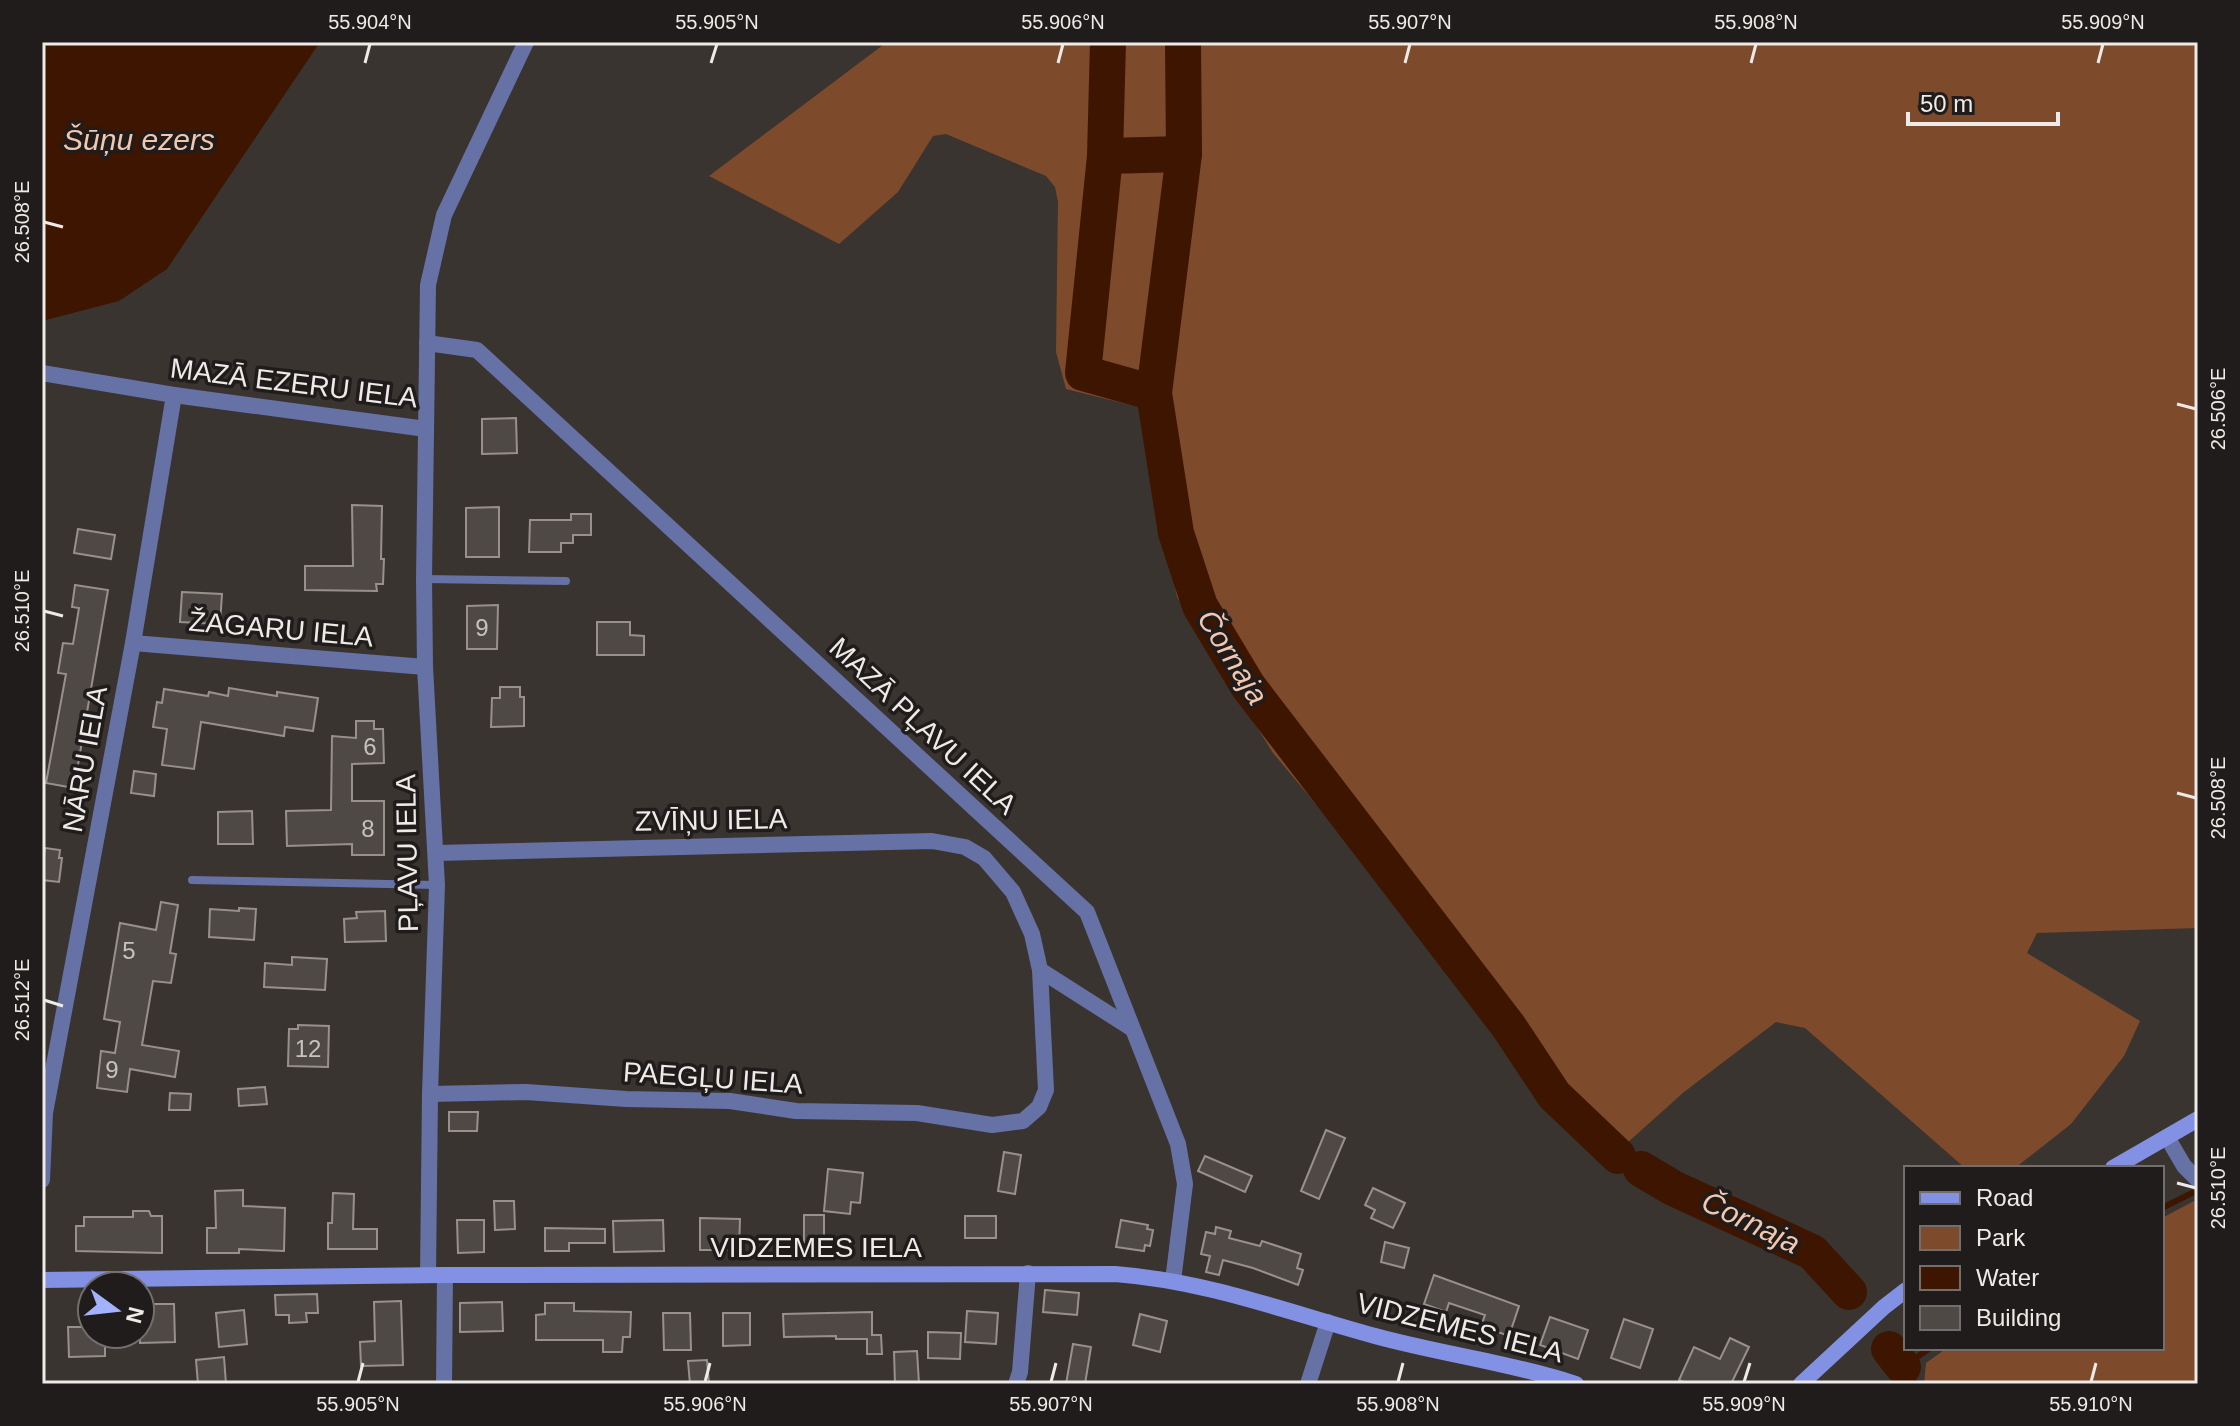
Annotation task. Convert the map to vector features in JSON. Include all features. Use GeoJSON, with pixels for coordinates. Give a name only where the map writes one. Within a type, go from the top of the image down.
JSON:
{"type":"FeatureCollection","features":[{"type":"Feature","properties":{"kind":"street","name":"MAZĀ EZERU IELA"},"geometry":{"type":"LineString","coordinates":[[42,373],[174,395],[426,429],[428,285],[444,215],[526,42]]}},
{"type":"Feature","properties":{"kind":"street","name":"MAZĀ PĻAVU IELA"},"geometry":{"type":"LineString","coordinates":[[427,343],[477,350],[1087,912],[1178,1144],[1185,1184],[1173,1281]]}},
{"type":"Feature","properties":{"kind":"street","name":"NĀRU IELA"},"geometry":{"type":"LineString","coordinates":[[42,1180],[45,1113],[133,643],[174,395]]}},
{"type":"Feature","properties":{"kind":"street","name":"PĻAVU IELA"},"geometry":{"type":"LineString","coordinates":[[426,429],[425,667],[437,885],[430,1094],[444,1384]]}},
{"type":"Feature","properties":{"kind":"street","name":"ŽAGARU IELA"},"geometry":{"type":"LineString","coordinates":[[133,643],[425,667]]}},
{"type":"Feature","properties":{"kind":"street","name":"ZVĪŅU IELA"},"geometry":{"type":"LineString","coordinates":[[436,853],[932,841],[965,847],[984,858],[1013,892],[1032,934],[1040,970]]}},
{"type":"Feature","properties":{"kind":"street"},"geometry":{"type":"LineString","coordinates":[[1040,970],[1131,1028]]}},
{"type":"Feature","properties":{"kind":"street","name":"PAEGĻU IELA"},"geometry":{"type":"LineString","coordinates":[[430,1094],[526,1092],[626,1099],[730,1101],[796,1111],[917,1113],[992,1125],[1023,1121],[1039,1107],[1046,1090],[1040,970]]}},
{"type":"Feature","properties":{"kind":"street"},"geometry":{"type":"LineString","coordinates":[[2116,1166],[2198,1119]]}},
{"type":"Feature","properties":{"kind":"street"},"geometry":{"type":"LineString","coordinates":[[2167,1137],[2184,1166],[2198,1180]]}},
{"type":"Feature","properties":{"kind":"street"},"geometry":{"type":"LineString","coordinates":[[1016,1384],[1020,1372],[1028,1273]]}},
{"type":"Feature","properties":{"kind":"street","name":"VIDZEMES IELA"},"geometry":{"type":"LineString","coordinates":[[42,1280],[437,1275],[1115,1274],[1216,1289],[1376,1336],[1576,1384]]}},
{"type":"Feature","properties":{"kind":"street"},"geometry":{"type":"LineString","coordinates":[[1801,1384],[1904,1292]]}},
{"type":"Feature","properties":{"kind":"street"},"geometry":{"type":"LineString","coordinates":[[1308,1384],[1328,1322]]}},
{"type":"Feature","properties":{"kind":"lane"},"geometry":{"type":"LineString","coordinates":[[424,579],[566,581]]}},
{"type":"Feature","properties":{"kind":"lane"},"geometry":{"type":"LineString","coordinates":[[192,880],[437,885]]}},
{"type":"Feature","properties":{"kind":"green space"},"geometry":{"type":"Polygon","coordinates":[[[887,42],[2198,42],[2198,928],[2037,933],[2027,953],[2140,1021],[2124,1056],[2071,1124],[2018,1166],[1963,1166],[1805,1028],[1776,1022],[1684,1092],[1607,1161],[1547,1110],[1415,922],[1273,753],[1177,597],[1139,407],[1066,389],[1056,352],[1058,202],[1055,187],[1046,176],[946,134],[933,136],[898,192],[839,244],[709,176],[887,42]]]}},
{"type":"Feature","properties":{"kind":"green space"},"geometry":{"type":"Polygon","coordinates":[[[2194,1201],[2198,1207],[2198,1384],[1924,1384],[1926,1363],[1944,1350],[2164,1350],[2164,1217],[2194,1201]]]}},
{"type":"Feature","properties":{"kind":"water","name":"Šūņu ezers"},"geometry":{"type":"Polygon","coordinates":[[[42,42],[320,42],[167,269],[119,301],[42,321],[42,42]]]}},
{"type":"Feature","properties":{"kind":"building"},"geometry":{"type":"Polygon","coordinates":[[[516,418],[517,453],[482,454],[482,419],[516,418]]]}},
{"type":"Feature","properties":{"kind":"building"},"geometry":{"type":"Polygon","coordinates":[[[352,505],[382,506],[383,584],[376,584],[377,591],[305,590],[305,566],[353,566],[352,505]]]}},
{"type":"Feature","properties":{"kind":"building"},"geometry":{"type":"Polygon","coordinates":[[[499,507],[499,557],[466,557],[466,508],[499,507]]]}},
{"type":"Feature","properties":{"kind":"building"},"geometry":{"type":"Polygon","coordinates":[[[571,514],[591,514],[591,535],[573,535],[573,543],[561,543],[561,552],[529,552],[530,520],[571,520],[571,514]]]}},
{"type":"Feature","properties":{"kind":"building"},"geometry":{"type":"Polygon","coordinates":[[[78,529],[115,535],[111,559],[74,553],[78,529]]]}},
{"type":"Feature","properties":{"kind":"building"},"geometry":{"type":"Polygon","coordinates":[[[75,585],[108,590],[74,788],[46,783],[66,674],[58,673],[63,643],[73,644],[79,608],[72,607],[75,585]]]}},
{"type":"Feature","properties":{"kind":"building"},"geometry":{"type":"Polygon","coordinates":[[[182,592],[222,594],[220,624],[180,622],[182,592]]]}},
{"type":"Feature","properties":{"kind":"building"},"geometry":{"type":"Polygon","coordinates":[[[498,605],[497,649],[467,649],[467,606],[498,605]]]}},
{"type":"Feature","properties":{"kind":"building"},"geometry":{"type":"Polygon","coordinates":[[[597,622],[630,622],[630,635],[644,636],[644,655],[597,655],[597,622]]]}},
{"type":"Feature","properties":{"kind":"building"},"geometry":{"type":"Polygon","coordinates":[[[500,687],[520,687],[520,697],[524,697],[524,726],[491,727],[492,698],[500,698],[500,687]]]}},
{"type":"Feature","properties":{"kind":"building"},"geometry":{"type":"Polygon","coordinates":[[[229,688],[277,696],[277,692],[318,698],[313,731],[285,727],[284,736],[201,722],[194,769],[162,765],[167,729],[153,727],[157,702],[162,703],[164,689],[228,696],[229,688]]]}},
{"type":"Feature","properties":{"kind":"building"},"geometry":{"type":"Polygon","coordinates":[[[356,721],[374,721],[374,729],[383,729],[384,763],[352,764],[352,801],[384,801],[384,855],[352,855],[352,844],[287,846],[286,811],[331,810],[332,736],[356,738],[356,721]]]}},
{"type":"Feature","properties":{"kind":"building"},"geometry":{"type":"Polygon","coordinates":[[[134,771],[156,774],[154,796],[131,793],[134,771]]]}},
{"type":"Feature","properties":{"kind":"building"},"geometry":{"type":"Polygon","coordinates":[[[252,811],[253,844],[218,844],[218,812],[252,811]]]}},
{"type":"Feature","properties":{"kind":"building"},"geometry":{"type":"Polygon","coordinates":[[[45,848],[60,850],[59,882],[42,880],[45,848]]]}},
{"type":"Feature","properties":{"kind":"building"},"geometry":{"type":"Polygon","coordinates":[[[161,902],[178,905],[170,953],[176,954],[171,983],[153,981],[142,1045],[179,1051],[175,1077],[130,1069],[127,1092],[97,1088],[101,1051],[115,1053],[120,1022],[104,1019],[120,923],[156,930],[161,902]]]}},
{"type":"Feature","properties":{"kind":"building"},"geometry":{"type":"Polygon","coordinates":[[[239,908],[256,909],[254,940],[209,937],[210,909],[239,911],[239,908]]]}},
{"type":"Feature","properties":{"kind":"building"},"geometry":{"type":"Polygon","coordinates":[[[385,911],[386,941],[345,942],[344,919],[357,918],[356,912],[385,911]]]}},
{"type":"Feature","properties":{"kind":"building"},"geometry":{"type":"Polygon","coordinates":[[[292,957],[327,959],[325,990],[264,987],[265,963],[292,965],[292,957]]]}},
{"type":"Feature","properties":{"kind":"building"},"geometry":{"type":"Polygon","coordinates":[[[298,1025],[329,1026],[328,1067],[288,1066],[289,1029],[298,1029],[298,1025]]]}},
{"type":"Feature","properties":{"kind":"building"},"geometry":{"type":"Polygon","coordinates":[[[265,1087],[267,1104],[239,1106],[238,1089],[265,1087]]]}},
{"type":"Feature","properties":{"kind":"building"},"geometry":{"type":"Polygon","coordinates":[[[170,1093],[191,1094],[190,1110],[169,1110],[170,1093]]]}},
{"type":"Feature","properties":{"kind":"building"},"geometry":{"type":"Polygon","coordinates":[[[449,1112],[478,1112],[477,1131],[449,1131],[449,1112]]]}},
{"type":"Feature","properties":{"kind":"building"},"geometry":{"type":"Polygon","coordinates":[[[1326,1130],[1345,1138],[1319,1199],[1301,1191],[1326,1130]]]}},
{"type":"Feature","properties":{"kind":"building"},"geometry":{"type":"Polygon","coordinates":[[[1004,1152],[1021,1155],[1015,1194],[998,1191],[1004,1152]]]}},
{"type":"Feature","properties":{"kind":"building"},"geometry":{"type":"Polygon","coordinates":[[[1205,1156],[1252,1176],[1245,1192],[1198,1171],[1205,1156]]]}},
{"type":"Feature","properties":{"kind":"building"},"geometry":{"type":"Polygon","coordinates":[[[828,1169],[863,1173],[860,1203],[851,1202],[850,1214],[824,1211],[828,1169]]]}},
{"type":"Feature","properties":{"kind":"building"},"geometry":{"type":"Polygon","coordinates":[[[1373,1188],[1405,1203],[1393,1228],[1371,1218],[1375,1210],[1365,1205],[1373,1188]]]}},
{"type":"Feature","properties":{"kind":"building"},"geometry":{"type":"Polygon","coordinates":[[[243,1190],[243,1206],[285,1208],[284,1251],[239,1249],[239,1253],[207,1253],[207,1228],[216,1228],[215,1191],[243,1190]]]}},
{"type":"Feature","properties":{"kind":"building"},"geometry":{"type":"Polygon","coordinates":[[[333,1193],[354,1194],[353,1229],[377,1229],[377,1249],[328,1249],[333,1193]]]}},
{"type":"Feature","properties":{"kind":"building"},"geometry":{"type":"Polygon","coordinates":[[[494,1201],[514,1201],[515,1229],[495,1230],[494,1201]]]}},
{"type":"Feature","properties":{"kind":"building"},"geometry":{"type":"Polygon","coordinates":[[[133,1211],[149,1211],[151,1216],[162,1216],[162,1253],[76,1251],[76,1226],[84,1226],[84,1217],[133,1217],[133,1211]]]}},
{"type":"Feature","properties":{"kind":"building"},"geometry":{"type":"Polygon","coordinates":[[[804,1215],[824,1215],[824,1250],[804,1250],[804,1215]]]}},
{"type":"Feature","properties":{"kind":"building"},"geometry":{"type":"Polygon","coordinates":[[[965,1216],[996,1216],[996,1238],[965,1238],[965,1216]]]}},
{"type":"Feature","properties":{"kind":"building"},"geometry":{"type":"Polygon","coordinates":[[[700,1218],[740,1219],[739,1250],[700,1250],[700,1218]]]}},
{"type":"Feature","properties":{"kind":"building"},"geometry":{"type":"Polygon","coordinates":[[[457,1220],[484,1220],[484,1252],[458,1253],[457,1220]]]}},
{"type":"Feature","properties":{"kind":"building"},"geometry":{"type":"Polygon","coordinates":[[[663,1220],[664,1251],[614,1252],[613,1221],[663,1220]]]}},
{"type":"Feature","properties":{"kind":"building"},"geometry":{"type":"Polygon","coordinates":[[[1121,1220],[1148,1225],[1147,1229],[1153,1230],[1150,1246],[1145,1245],[1144,1251],[1116,1247],[1121,1220]]]}},
{"type":"Feature","properties":{"kind":"building"},"geometry":{"type":"Polygon","coordinates":[[[1216,1227],[1231,1231],[1229,1238],[1260,1246],[1262,1241],[1301,1254],[1297,1268],[1303,1270],[1298,1285],[1223,1260],[1219,1275],[1206,1272],[1210,1256],[1201,1254],[1206,1232],[1215,1234],[1216,1227]]]}},
{"type":"Feature","properties":{"kind":"building"},"geometry":{"type":"Polygon","coordinates":[[[545,1228],[605,1229],[605,1243],[569,1243],[569,1251],[545,1251],[545,1228]]]}},
{"type":"Feature","properties":{"kind":"building"},"geometry":{"type":"Polygon","coordinates":[[[1385,1242],[1409,1248],[1404,1268],[1381,1262],[1385,1242]]]}},
{"type":"Feature","properties":{"kind":"building"},"geometry":{"type":"Polygon","coordinates":[[[1434,1275],[1519,1306],[1509,1336],[1481,1326],[1485,1315],[1449,1303],[1446,1312],[1424,1304],[1434,1275]]]}},
{"type":"Feature","properties":{"kind":"building"},"geometry":{"type":"Polygon","coordinates":[[[1045,1290],[1079,1293],[1077,1315],[1043,1312],[1045,1290]]]}},
{"type":"Feature","properties":{"kind":"building"},"geometry":{"type":"Polygon","coordinates":[[[317,1294],[318,1313],[306,1313],[307,1322],[289,1323],[289,1315],[276,1315],[275,1295],[317,1294]]]}},
{"type":"Feature","properties":{"kind":"building"},"geometry":{"type":"Polygon","coordinates":[[[401,1301],[403,1365],[361,1366],[360,1342],[375,1341],[374,1302],[401,1301]]]}},
{"type":"Feature","properties":{"kind":"building"},"geometry":{"type":"Polygon","coordinates":[[[502,1302],[503,1331],[460,1332],[460,1303],[502,1302]]]}},
{"type":"Feature","properties":{"kind":"building"},"geometry":{"type":"Polygon","coordinates":[[[545,1303],[574,1303],[574,1311],[631,1312],[630,1337],[623,1337],[622,1352],[603,1352],[603,1340],[536,1340],[536,1315],[545,1314],[545,1303]]]}},
{"type":"Feature","properties":{"kind":"building"},"geometry":{"type":"Polygon","coordinates":[[[156,1304],[174,1304],[175,1342],[156,1343],[156,1304]]]}},
{"type":"Feature","properties":{"kind":"building"},"geometry":{"type":"Polygon","coordinates":[[[244,1310],[247,1344],[219,1347],[216,1313],[244,1310]]]}},
{"type":"Feature","properties":{"kind":"building"},"geometry":{"type":"Polygon","coordinates":[[[967,1311],[998,1313],[996,1344],[965,1342],[967,1311]]]}},
{"type":"Feature","properties":{"kind":"building"},"geometry":{"type":"Polygon","coordinates":[[[872,1312],[872,1335],[881,1335],[882,1354],[867,1354],[867,1339],[784,1337],[783,1314],[872,1312]]]}},
{"type":"Feature","properties":{"kind":"building"},"geometry":{"type":"Polygon","coordinates":[[[663,1313],[690,1313],[691,1350],[664,1350],[663,1313]]]}},
{"type":"Feature","properties":{"kind":"building"},"geometry":{"type":"Polygon","coordinates":[[[723,1313],[750,1313],[750,1345],[723,1346],[723,1313]]]}},
{"type":"Feature","properties":{"kind":"building"},"geometry":{"type":"Polygon","coordinates":[[[1140,1314],[1167,1321],[1160,1352],[1133,1345],[1140,1314]]]}},
{"type":"Feature","properties":{"kind":"building"},"geometry":{"type":"Polygon","coordinates":[[[1550,1317],[1588,1330],[1578,1359],[1540,1345],[1550,1317]]]}},
{"type":"Feature","properties":{"kind":"building"},"geometry":{"type":"Polygon","coordinates":[[[1624,1319],[1653,1329],[1640,1368],[1611,1358],[1624,1319]]]}},
{"type":"Feature","properties":{"kind":"building"},"geometry":{"type":"Polygon","coordinates":[[[68,1327],[76,1327],[76,1350],[105,1350],[105,1356],[69,1357],[68,1327]]]}},
{"type":"Feature","properties":{"kind":"building"},"geometry":{"type":"Polygon","coordinates":[[[928,1332],[961,1333],[960,1359],[928,1358],[928,1332]]]}},
{"type":"Feature","properties":{"kind":"building"},"geometry":{"type":"Polygon","coordinates":[[[1730,1338],[1749,1347],[1731,1384],[1688,1384],[1679,1380],[1694,1347],[1720,1359],[1730,1338]]]}},
{"type":"Feature","properties":{"kind":"building"},"geometry":{"type":"Polygon","coordinates":[[[1073,1344],[1091,1347],[1085,1384],[1066,1384],[1073,1344]]]}},
{"type":"Feature","properties":{"kind":"building"},"geometry":{"type":"Polygon","coordinates":[[[917,1351],[919,1384],[895,1384],[894,1352],[917,1351]]]}},
{"type":"Feature","properties":{"kind":"building"},"geometry":{"type":"Polygon","coordinates":[[[224,1357],[226,1384],[198,1384],[196,1360],[224,1357]]]}},
{"type":"Feature","properties":{"kind":"building"},"geometry":{"type":"Polygon","coordinates":[[[707,1360],[709,1384],[690,1384],[688,1361],[707,1360]]]}},
{"type":"Feature","properties":{"kind":"waterway"},"geometry":{"type":"LineString","coordinates":[[1108,42],[1105,156],[1083,373],[1154,393]]}},
{"type":"Feature","properties":{"kind":"waterway","name":"Čornaja"},"geometry":{"type":"LineString","coordinates":[[1183,42],[1184,154],[1154,393],[1176,533],[1200,606],[1248,686],[1509,1027],[1554,1095],[1618,1156]]}},
{"type":"Feature","properties":{"kind":"waterway"},"geometry":{"type":"LineString","coordinates":[[1105,156],[1184,154]]}},
{"type":"Feature","properties":{"kind":"waterway","name":"Čornaja"},"geometry":{"type":"LineString","coordinates":[[1641,1169],[1673,1188],[1812,1252],[1849,1292]]}},
{"type":"Feature","properties":{"kind":"waterway"},"geometry":{"type":"LineString","coordinates":[[2164,1207],[2192,1193]]}},
{"type":"Feature","properties":{"kind":"waterway","name":"Čornaja"},"geometry":{"type":"LineString","coordinates":[[1889,1349],[1903,1367]]}},
{"type":"Feature","properties":{"kind":"waterway"},"geometry":{"type":"LineString","coordinates":[[1916,1384],[1903,1367],[1927,1350]]}}]}
